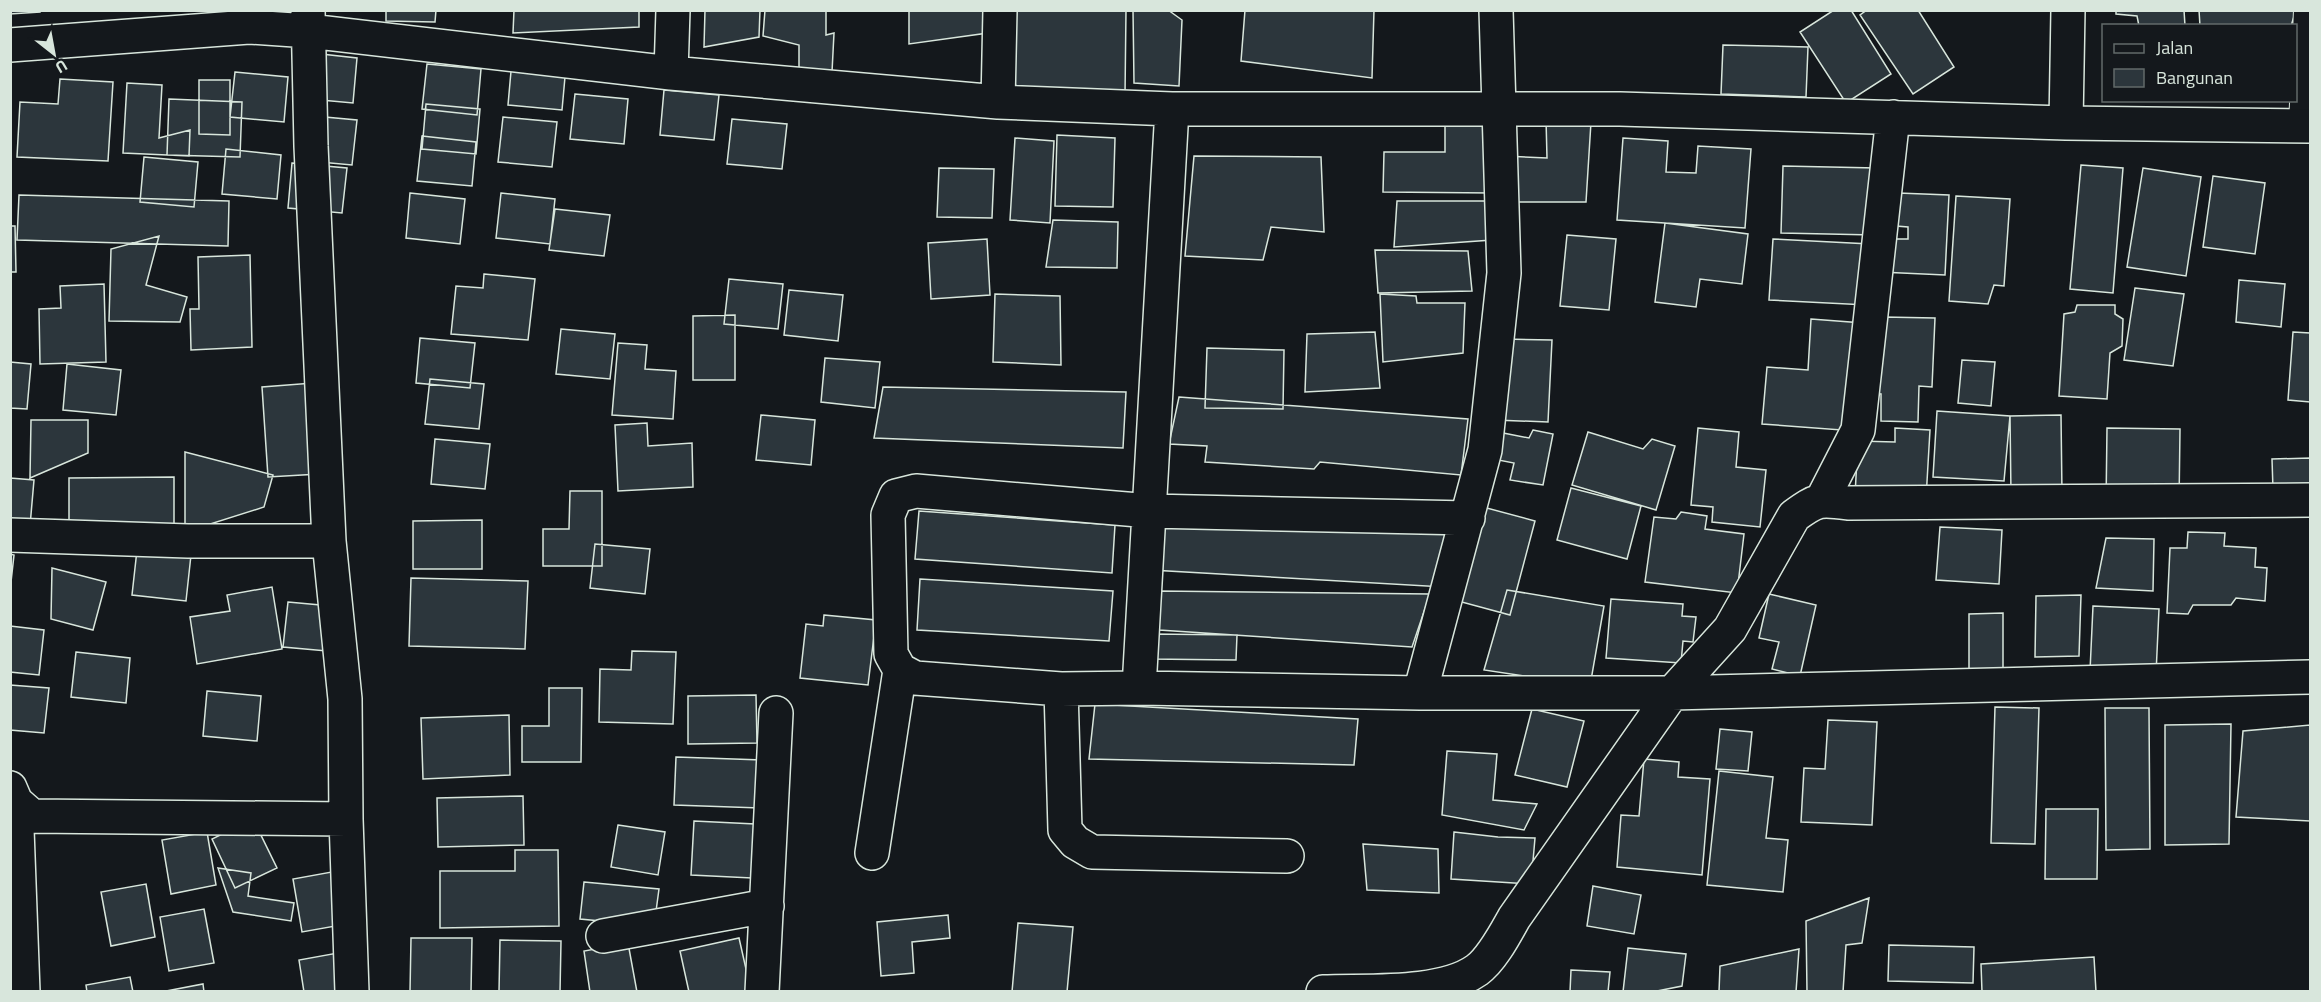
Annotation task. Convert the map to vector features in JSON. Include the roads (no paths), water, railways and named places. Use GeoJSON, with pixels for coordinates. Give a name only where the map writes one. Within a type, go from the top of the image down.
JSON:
{"type":"FeatureCollection","features":[{"type":"Feature","properties":{"kind":"street"},"geometry":{"type":"LineString","coordinates":[[671,73],[673,10]]}},
{"type":"Feature","properties":{"kind":"street"},"geometry":{"type":"LineString","coordinates":[[998,102],[1000,10]]}},
{"type":"Feature","properties":{"kind":"street"},"geometry":{"type":"LineString","coordinates":[[1420,693],[1485,450],[1504,273],[1496,10]]}},
{"type":"Feature","properties":{"kind":"street"},"geometry":{"type":"LineString","coordinates":[[2066,123],[2068,10]]}},
{"type":"Feature","properties":{"kind":"street"},"geometry":{"type":"LineString","coordinates":[[308,21],[311,146],[329,541],[345,699],[346,819],[352,992]]}},
{"type":"Feature","properties":{"kind":"street"},"geometry":{"type":"LineString","coordinates":[[10,45],[308,21],[671,73],[998,102],[1172,109],[1620,109],[2066,123],[2305,126]]}},
{"type":"Feature","properties":{"kind":"street"},"geometry":{"type":"LineString","coordinates":[[1139,688],[1172,109]]}},
{"type":"Feature","properties":{"kind":"street"},"geometry":{"type":"LineString","coordinates":[[1822,500],[1858,430],[1893,117]]}},
{"type":"Feature","properties":{"kind":"street"},"geometry":{"type":"LineString","coordinates":[[1468,518],[1150,511],[916,490],[896,496],[888,515],[891,654],[900,670],[915,678],[1061,689],[1672,693],[2310,677]]}},
{"type":"Feature","properties":{"kind":"street"},"geometry":{"type":"LineString","coordinates":[[1323,992],[1412,989],[1449,983],[1478,970],[1672,693],[1730,629],[1794,516],[1809,505],[1822,500],[1848,503],[2310,500]]}},
{"type":"Feature","properties":{"kind":"street"},"geometry":{"type":"LineString","coordinates":[[10,535],[188,542],[329,541]]}},
{"type":"Feature","properties":{"kind":"street"},"geometry":{"type":"LineString","coordinates":[[873,853],[900,670]]}},
{"type":"Feature","properties":{"kind":"street"},"geometry":{"type":"LineString","coordinates":[[1061,689],[1065,830],[1075,842],[1092,852],[1287,856]]}},
{"type":"Feature","properties":{"kind":"street"},"geometry":{"type":"LineString","coordinates":[[762,992],[776,712]]}},
{"type":"Feature","properties":{"kind":"street"},"geometry":{"type":"LineString","coordinates":[[14,795],[32,816],[346,819]]}},
{"type":"Feature","properties":{"kind":"street"},"geometry":{"type":"LineString","coordinates":[[14,795],[23,992]]}},
{"type":"Feature","properties":{"kind":"street"},"geometry":{"type":"LineString","coordinates":[[603,936],[766,906]]}},
{"type":"Feature","properties":{"kind":"lane"},"geometry":{"type":"LineString","coordinates":[[2304,10],[2305,126]]}}]}
